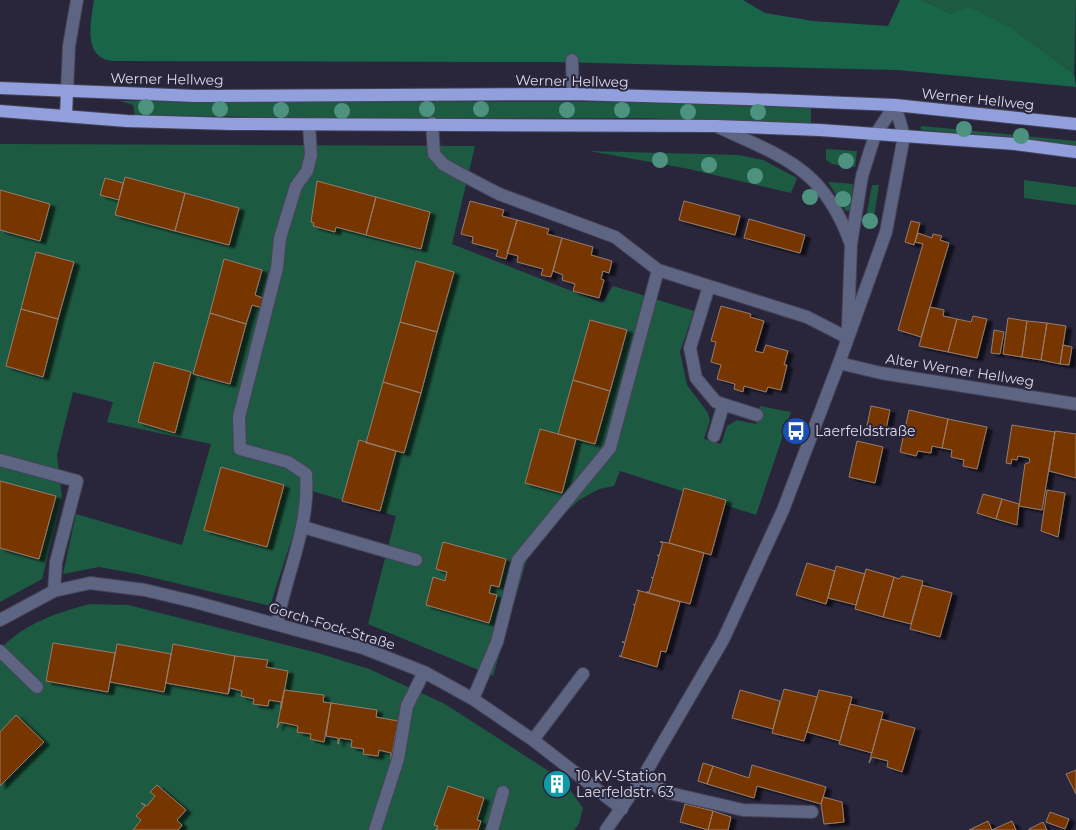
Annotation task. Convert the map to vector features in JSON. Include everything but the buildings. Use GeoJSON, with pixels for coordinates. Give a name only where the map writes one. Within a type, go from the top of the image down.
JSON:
{"type":"FeatureCollection","features":[{"type":"Feature","properties":{"kind":"main road","name":"Werner Hellweg"},"geometry":{"type":"LineString","coordinates":[[0,88],[206,96],[572,94],[895,105],[1076,124]]}},
{"type":"Feature","properties":{"kind":"main road"},"geometry":{"type":"LineString","coordinates":[[66,116],[67,91]]}},
{"type":"Feature","properties":{"kind":"main road"},"geometry":{"type":"LineString","coordinates":[[0,111],[168,123],[716,126],[820,130],[1016,144],[1076,152]]}},
{"type":"Feature","properties":{"kind":"street"},"geometry":{"type":"LineString","coordinates":[[67,91],[69,46],[77,0]]}},
{"type":"Feature","properties":{"kind":"street"},"geometry":{"type":"LineString","coordinates":[[572,60],[572,94]]}},
{"type":"Feature","properties":{"kind":"street"},"geometry":{"type":"LineString","coordinates":[[848,338],[851,244],[862,176],[874,135],[895,105]]}},
{"type":"Feature","properties":{"kind":"street"},"geometry":{"type":"LineString","coordinates":[[606,830],[643,777],[723,640],[745,596],[783,510],[886,232],[904,136],[895,105]]}},
{"type":"Feature","properties":{"kind":"street"},"geometry":{"type":"LineString","coordinates":[[432,123],[434,154],[443,164],[499,194],[615,237],[658,270],[807,317],[848,338]]}},
{"type":"Feature","properties":{"kind":"street"},"geometry":{"type":"LineString","coordinates":[[277,624],[281,599],[303,527],[308,497],[306,474],[288,462],[240,449],[238,418],[278,268],[280,238],[296,186],[307,171],[311,155],[309,125]]}},
{"type":"Feature","properties":{"kind":"street"},"geometry":{"type":"LineString","coordinates":[[716,126],[780,157],[812,178],[829,197],[842,218],[851,244]]}},
{"type":"Feature","properties":{"kind":"street"},"geometry":{"type":"LineString","coordinates":[[474,699],[497,642],[518,560],[610,448],[658,270]]}},
{"type":"Feature","properties":{"kind":"street"},"geometry":{"type":"LineString","coordinates":[[709,286],[690,348],[696,378],[716,402],[756,416]]}},
{"type":"Feature","properties":{"kind":"street","name":"Alter Werner Hellweg"},"geometry":{"type":"LineString","coordinates":[[839,363],[881,373],[1076,404]]}},
{"type":"Feature","properties":{"kind":"street"},"geometry":{"type":"LineString","coordinates":[[714,436],[723,406]]}},
{"type":"Feature","properties":{"kind":"street"},"geometry":{"type":"LineString","coordinates":[[0,460],[77,481],[56,562],[54,591]]}},
{"type":"Feature","properties":{"kind":"street"},"geometry":{"type":"LineString","coordinates":[[303,527],[416,560]]}},
{"type":"Feature","properties":{"kind":"street","name":"Gorch-Fock-Straße"},"geometry":{"type":"LineString","coordinates":[[0,620],[54,591],[90,584],[145,590],[363,648],[424,672],[474,699],[533,740],[622,809]]}},
{"type":"Feature","properties":{"kind":"street"},"geometry":{"type":"LineString","coordinates":[[0,651],[37,687]]}},
{"type":"Feature","properties":{"kind":"street"},"geometry":{"type":"LineString","coordinates":[[375,830],[398,759],[407,706],[424,672]]}},
{"type":"Feature","properties":{"kind":"street"},"geometry":{"type":"LineString","coordinates":[[533,740],[583,674]]}},
{"type":"Feature","properties":{"kind":"street"},"geometry":{"type":"LineString","coordinates":[[643,777],[665,792],[743,810],[812,812]]}},
{"type":"Feature","properties":{"kind":"street"},"geometry":{"type":"LineString","coordinates":[[492,830],[502,792]]}},
{"type":"Feature","properties":{"kind":"green space"},"geometry":{"type":"Polygon","coordinates":[[[94,0],[743,0],[765,13],[813,21],[888,26],[900,0],[922,0],[951,14],[968,7],[1013,29],[1074,74],[1076,87],[898,70],[553,62],[113,61],[103,58],[93,46],[91,18],[94,0]]]}},
{"type":"Feature","properties":{"kind":"green space"},"geometry":{"type":"Polygon","coordinates":[[[922,0],[1076,0],[1074,74],[1013,29],[951,14],[922,0]]]}},
{"type":"Feature","properties":{"kind":"green space"},"geometry":{"type":"Polygon","coordinates":[[[120,101],[639,102],[811,108],[811,124],[640,118],[306,118],[135,115],[133,105],[120,101]]]}},
{"type":"Feature","properties":{"kind":"green space"},"geometry":{"type":"Polygon","coordinates":[[[922,126],[1076,141],[1076,146],[1004,137],[922,130],[920,128],[922,126]]]}},
{"type":"Feature","properties":{"kind":"green space"},"geometry":{"type":"Polygon","coordinates":[[[0,144],[475,146],[452,244],[602,303],[613,286],[694,311],[680,352],[687,385],[708,413],[710,420],[704,439],[721,444],[727,426],[737,420],[756,424],[760,406],[791,412],[756,515],[620,471],[614,486],[599,489],[579,500],[531,545],[493,676],[368,624],[396,516],[302,488],[295,529],[270,606],[138,574],[99,567],[63,574],[76,514],[182,545],[211,444],[107,422],[113,402],[73,392],[57,455],[62,498],[42,579],[0,602],[0,144]]]}},
{"type":"Feature","properties":{"kind":"green space"},"geometry":{"type":"Polygon","coordinates":[[[826,149],[857,151],[855,167],[832,164],[826,160],[826,149]]]}},
{"type":"Feature","properties":{"kind":"green space"},"geometry":{"type":"Polygon","coordinates":[[[589,151],[739,155],[763,160],[797,178],[791,193],[689,169],[589,151]]]}},
{"type":"Feature","properties":{"kind":"green space"},"geometry":{"type":"Polygon","coordinates":[[[1024,180],[1076,187],[1076,205],[1024,198],[1024,180]]]}},
{"type":"Feature","properties":{"kind":"green space"},"geometry":{"type":"Polygon","coordinates":[[[828,182],[853,184],[850,211],[846,211],[828,182]]]}},
{"type":"Feature","properties":{"kind":"green space"},"geometry":{"type":"Polygon","coordinates":[[[872,185],[879,185],[873,224],[871,227],[867,227],[865,223],[872,185]]]}},
{"type":"Feature","properties":{"kind":"green space"},"geometry":{"type":"Polygon","coordinates":[[[90,604],[128,605],[318,653],[369,669],[445,704],[550,772],[545,779],[565,796],[570,790],[583,808],[579,824],[574,830],[0,830],[0,649],[20,632],[42,620],[90,604]]]}},
{"type":"Feature","properties":{"kind":"place","name":"Laerfeldstraße"},"geometry":{"type":"Point","coordinates":[796,431]}},
{"type":"Feature","properties":{"kind":"place","name":"10 kV-Station Laerfeldstr. 63"},"geometry":{"type":"Point","coordinates":[557,784]}}]}
